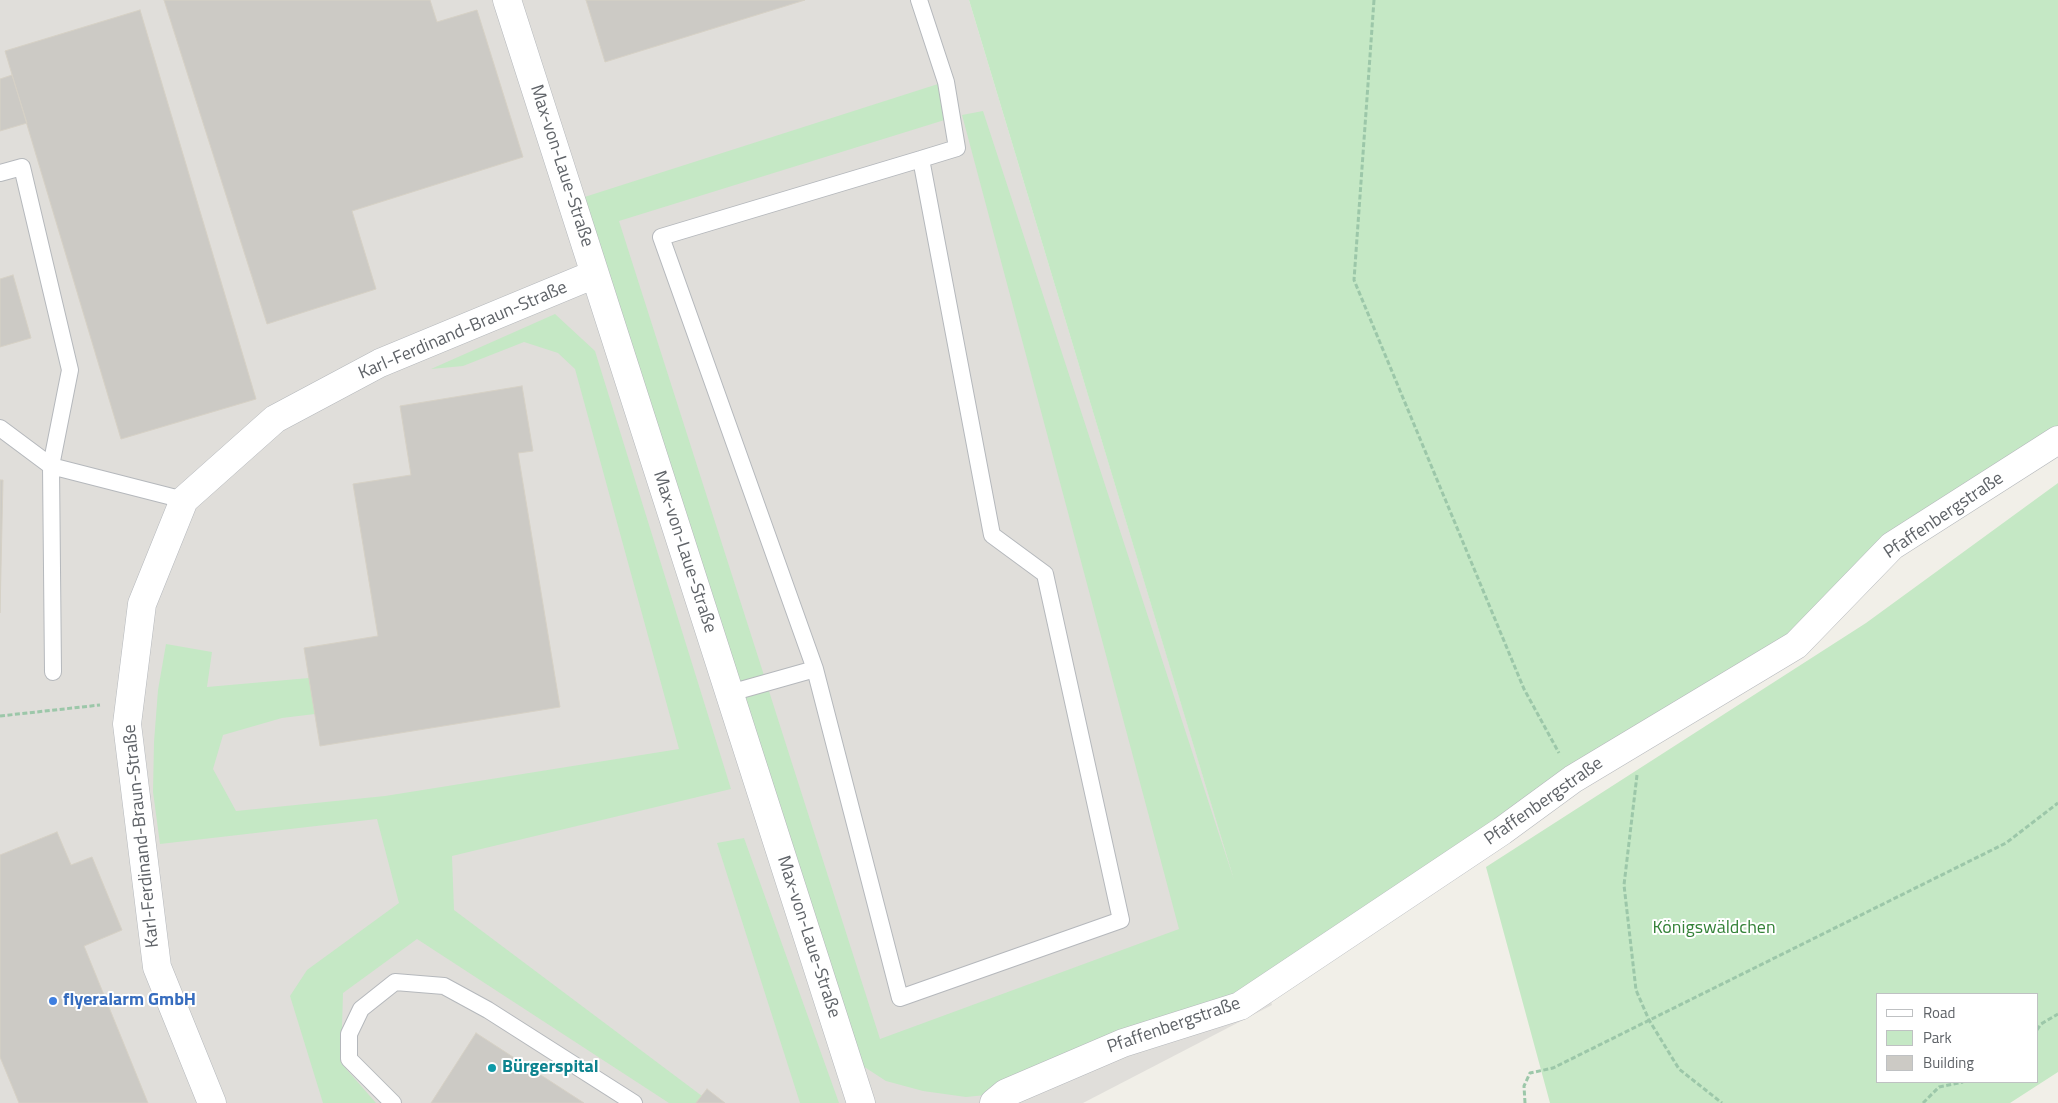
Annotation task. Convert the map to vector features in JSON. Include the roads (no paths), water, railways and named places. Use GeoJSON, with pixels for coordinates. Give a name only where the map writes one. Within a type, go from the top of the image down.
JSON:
{"type":"FeatureCollection","features":[{"type":"Feature","properties":{"kind":"street","name":"Max-von-Laue-Straße"},"geometry":{"type":"LineString","coordinates":[[507,0],[861,1103]]}},
{"type":"Feature","properties":{"kind":"street","name":"Karl-Ferdinand-Braun-Straße"},"geometry":{"type":"LineString","coordinates":[[212,1103],[157,967],[128,724],[142,604],[184,500],[275,420],[380,363],[595,274]]}},
{"type":"Feature","properties":{"kind":"street","name":"Pfaffenbergstraße"},"geometry":{"type":"LineString","coordinates":[[994,1103],[1006,1093],[1123,1043],[1240,1006],[1502,831],[1573,779],[1796,645],[1892,546],[2058,440]]}},
{"type":"Feature","properties":{"kind":"lane"},"geometry":{"type":"LineString","coordinates":[[919,0],[946,82],[957,148],[662,237],[816,669],[900,998],[1122,920],[1045,574],[992,535],[921,159]]}},
{"type":"Feature","properties":{"kind":"lane"},"geometry":{"type":"LineString","coordinates":[[0,173],[22,167],[70,370],[51,466],[53,672]]}},
{"type":"Feature","properties":{"kind":"lane"},"geometry":{"type":"LineString","coordinates":[[0,428],[51,466],[184,500]]}},
{"type":"Feature","properties":{"kind":"lane"},"geometry":{"type":"LineString","coordinates":[[730,694],[816,669]]}},
{"type":"Feature","properties":{"kind":"lane"},"geometry":{"type":"LineString","coordinates":[[393,1103],[349,1059],[349,1034],[361,1009],[395,982],[444,986],[488,1010],[634,1103]]}},
{"type":"Feature","properties":{"kind":"place","name":"flyeralarm GmbH"},"geometry":{"type":"Point","coordinates":[53,1001]}},
{"type":"Feature","properties":{"kind":"place","name":"Bürgerspital"},"geometry":{"type":"Point","coordinates":[492,1068]}},
{"type":"Feature","properties":{"kind":"park label","name":"Königswäldchen"},"geometry":{"type":"Point","coordinates":[1714,929]}}]}
